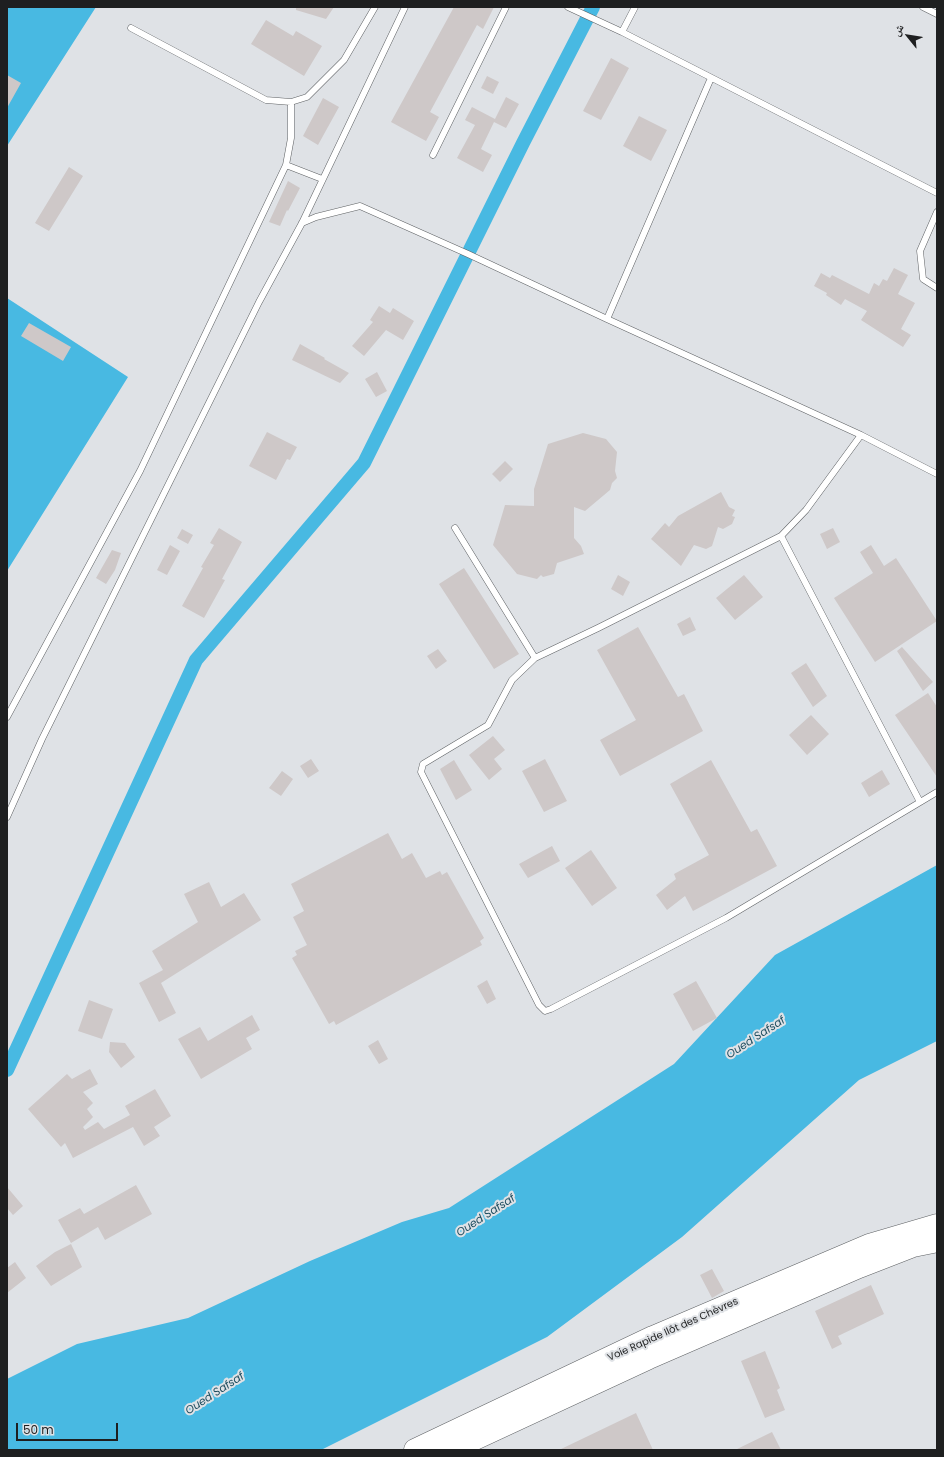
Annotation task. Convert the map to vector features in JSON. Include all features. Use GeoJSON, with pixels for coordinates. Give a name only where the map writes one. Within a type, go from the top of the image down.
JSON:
{"type":"FeatureCollection","features":[{"type":"Feature","properties":{"kind":"highway","name":"Voie Rapide Ilôt des Chèvres"},"geometry":{"type":"LineString","coordinates":[[415,1450],[668,1331],[869,1244],[937,1225]]}},
{"type":"Feature","properties":{"kind":"highway","name":"Voie Rapide Ilôt des Chèvres"},"geometry":{"type":"LineString","coordinates":[[451,1450],[649,1358],[851,1270],[913,1246],[937,1241]]}},
{"type":"Feature","properties":{"kind":"lane"},"geometry":{"type":"LineString","coordinates":[[132,28],[266,100],[291,102],[307,97],[344,60],[375,7]]}},
{"type":"Feature","properties":{"kind":"lane"},"geometry":{"type":"LineString","coordinates":[[7,817],[42,739],[259,302],[302,223],[405,7]]}},
{"type":"Feature","properties":{"kind":"lane"},"geometry":{"type":"LineString","coordinates":[[433,155],[506,7]]}},
{"type":"Feature","properties":{"kind":"lane"},"geometry":{"type":"LineString","coordinates":[[568,7],[622,32],[937,194]]}},
{"type":"Feature","properties":{"kind":"lane"},"geometry":{"type":"LineString","coordinates":[[622,32],[634,7]]}},
{"type":"Feature","properties":{"kind":"lane"},"geometry":{"type":"LineString","coordinates":[[923,7],[937,14]]}},
{"type":"Feature","properties":{"kind":"lane"},"geometry":{"type":"LineString","coordinates":[[607,319],[711,78]]}},
{"type":"Feature","properties":{"kind":"lane"},"geometry":{"type":"LineString","coordinates":[[7,717],[140,471],[286,165],[291,138],[291,102]]}},
{"type":"Feature","properties":{"kind":"lane"},"geometry":{"type":"LineString","coordinates":[[286,165],[322,179]]}},
{"type":"Feature","properties":{"kind":"lane"},"geometry":{"type":"LineString","coordinates":[[302,223],[316,217],[360,206],[475,257],[861,435],[937,474]]}},
{"type":"Feature","properties":{"kind":"lane"},"geometry":{"type":"LineString","coordinates":[[937,212],[920,251],[923,279],[937,288]]}},
{"type":"Feature","properties":{"kind":"lane"},"geometry":{"type":"LineString","coordinates":[[861,435],[806,510],[781,536],[535,658],[512,680],[488,725],[423,764],[421,772],[539,1005],[545,1011],[551,1010],[726,918],[937,792]]}},
{"type":"Feature","properties":{"kind":"lane"},"geometry":{"type":"LineString","coordinates":[[455,528],[535,658]]}},
{"type":"Feature","properties":{"kind":"lane"},"geometry":{"type":"LineString","coordinates":[[781,536],[920,802]]}},
{"type":"Feature","properties":{"kind":"water"},"geometry":{"type":"Polygon","coordinates":[[[7,7],[96,7],[7,146],[7,7]]]}},
{"type":"Feature","properties":{"kind":"water"},"geometry":{"type":"Polygon","coordinates":[[[7,298],[128,377],[7,571],[7,298]]]}},
{"type":"Feature","properties":{"kind":"water","name":"Oued Safsaf"},"geometry":{"type":"Polygon","coordinates":[[[937,865],[937,1041],[859,1080],[682,1237],[547,1337],[321,1450],[7,1450],[7,1379],[77,1344],[188,1318],[310,1261],[402,1222],[449,1208],[674,1064],[775,955],[937,865]]]}},
{"type":"Feature","properties":{"kind":"building"},"geometry":{"type":"Polygon","coordinates":[[[296,7],[334,7],[326,19],[296,10],[296,7]]]}},
{"type":"Feature","properties":{"kind":"building"},"geometry":{"type":"Polygon","coordinates":[[[454,7],[494,7],[483,29],[477,25],[430,112],[439,117],[426,141],[391,122],[454,7]]]}},
{"type":"Feature","properties":{"kind":"building"},"geometry":{"type":"Polygon","coordinates":[[[266,20],[293,36],[296,31],[322,46],[304,76],[251,44],[266,20]]]}},
{"type":"Feature","properties":{"kind":"building"},"geometry":{"type":"Polygon","coordinates":[[[611,58],[629,68],[601,120],[583,111],[611,58]]]}},
{"type":"Feature","properties":{"kind":"building"},"geometry":{"type":"Polygon","coordinates":[[[7,75],[21,83],[7,108],[7,75]]]}},
{"type":"Feature","properties":{"kind":"building"},"geometry":{"type":"Polygon","coordinates":[[[487,76],[499,82],[493,94],[481,88],[487,76]]]}},
{"type":"Feature","properties":{"kind":"building"},"geometry":{"type":"Polygon","coordinates":[[[506,97],[519,104],[506,128],[494,122],[481,149],[492,155],[483,172],[457,158],[475,125],[465,120],[472,107],[495,119],[506,97]]]}},
{"type":"Feature","properties":{"kind":"building"},"geometry":{"type":"Polygon","coordinates":[[[323,98],[339,107],[318,145],[303,136],[323,98]]]}},
{"type":"Feature","properties":{"kind":"building"},"geometry":{"type":"Polygon","coordinates":[[[639,116],[667,130],[651,161],[623,146],[639,116]]]}},
{"type":"Feature","properties":{"kind":"building"},"geometry":{"type":"Polygon","coordinates":[[[69,167],[83,176],[49,231],[35,223],[69,167]]]}},
{"type":"Feature","properties":{"kind":"building"},"geometry":{"type":"Polygon","coordinates":[[[288,181],[300,188],[288,211],[287,210],[280,226],[269,222],[288,181]]]}},
{"type":"Feature","properties":{"kind":"building"},"geometry":{"type":"Polygon","coordinates":[[[894,268],[908,275],[898,294],[915,303],[901,329],[911,335],[903,347],[861,320],[867,311],[845,299],[841,305],[826,295],[827,293],[814,286],[821,273],[830,278],[832,275],[869,294],[874,283],[879,286],[883,279],[887,281],[894,268]]]}},
{"type":"Feature","properties":{"kind":"building"},"geometry":{"type":"Polygon","coordinates":[[[379,306],[390,313],[393,308],[414,321],[403,340],[386,330],[364,356],[352,346],[373,322],[370,320],[379,306]]]}},
{"type":"Feature","properties":{"kind":"building"},"geometry":{"type":"Polygon","coordinates":[[[29,323],[71,347],[63,361],[21,336],[29,323]]]}},
{"type":"Feature","properties":{"kind":"building"},"geometry":{"type":"Polygon","coordinates":[[[300,344],[349,373],[340,383],[292,360],[300,344]]]}},
{"type":"Feature","properties":{"kind":"building"},"geometry":{"type":"Polygon","coordinates":[[[377,372],[387,391],[376,397],[365,379],[377,372]]]}},
{"type":"Feature","properties":{"kind":"building"},"geometry":{"type":"Polygon","coordinates":[[[267,432],[297,447],[290,460],[287,459],[276,480],[249,466],[267,432]]]}},
{"type":"Feature","properties":{"kind":"building"},"geometry":{"type":"Polygon","coordinates":[[[583,433],[606,439],[617,452],[615,471],[617,478],[612,483],[610,490],[585,511],[574,507],[574,538],[581,546],[584,554],[557,563],[554,574],[543,577],[541,575],[537,579],[517,574],[493,545],[505,505],[534,506],[534,489],[548,444],[583,433]]]}},
{"type":"Feature","properties":{"kind":"building"},"geometry":{"type":"Polygon","coordinates":[[[505,461],[513,469],[500,482],[492,474],[505,461]]]}},
{"type":"Feature","properties":{"kind":"building"},"geometry":{"type":"Polygon","coordinates":[[[721,492],[729,507],[735,510],[732,516],[735,517],[732,524],[723,529],[718,527],[712,546],[706,549],[694,545],[681,566],[651,539],[665,523],[669,527],[678,516],[721,492]]]}},
{"type":"Feature","properties":{"kind":"building"},"geometry":{"type":"Polygon","coordinates":[[[219,528],[242,542],[222,579],[225,580],[204,618],[182,606],[203,568],[201,567],[214,545],[210,543],[219,528]]]}},
{"type":"Feature","properties":{"kind":"building"},"geometry":{"type":"Polygon","coordinates":[[[833,528],[840,542],[827,549],[820,534],[833,528]]]}},
{"type":"Feature","properties":{"kind":"building"},"geometry":{"type":"Polygon","coordinates":[[[182,529],[193,535],[188,544],[177,538],[182,529]]]}},
{"type":"Feature","properties":{"kind":"building"},"geometry":{"type":"Polygon","coordinates":[[[170,545],[180,551],[167,575],[157,570],[170,545]]]}},
{"type":"Feature","properties":{"kind":"building"},"geometry":{"type":"Polygon","coordinates":[[[871,545],[884,566],[896,558],[937,621],[875,662],[834,598],[873,573],[860,552],[871,545]]]}},
{"type":"Feature","properties":{"kind":"building"},"geometry":{"type":"Polygon","coordinates":[[[112,550],[121,553],[115,570],[106,584],[96,578],[112,550]]]}},
{"type":"Feature","properties":{"kind":"building"},"geometry":{"type":"Polygon","coordinates":[[[464,568],[519,654],[494,669],[439,584],[464,568]]]}},
{"type":"Feature","properties":{"kind":"building"},"geometry":{"type":"Polygon","coordinates":[[[618,575],[630,582],[623,596],[611,589],[618,575]]]}},
{"type":"Feature","properties":{"kind":"building"},"geometry":{"type":"Polygon","coordinates":[[[744,575],[763,597],[735,620],[716,598],[744,575]]]}},
{"type":"Feature","properties":{"kind":"building"},"geometry":{"type":"Polygon","coordinates":[[[690,617],[696,630],[683,636],[677,624],[690,617]]]}},
{"type":"Feature","properties":{"kind":"building"},"geometry":{"type":"Polygon","coordinates":[[[638,627],[678,697],[684,694],[703,731],[620,776],[600,740],[636,720],[597,650],[638,627]]]}},
{"type":"Feature","properties":{"kind":"building"},"geometry":{"type":"Polygon","coordinates":[[[902,647],[933,682],[923,691],[897,651],[902,647]]]}},
{"type":"Feature","properties":{"kind":"building"},"geometry":{"type":"Polygon","coordinates":[[[438,649],[447,661],[436,669],[427,656],[438,649]]]}},
{"type":"Feature","properties":{"kind":"building"},"geometry":{"type":"Polygon","coordinates":[[[806,663],[827,696],[813,707],[791,673],[806,663]]]}},
{"type":"Feature","properties":{"kind":"building"},"geometry":{"type":"Polygon","coordinates":[[[928,693],[937,707],[937,777],[895,715],[928,693]]]}},
{"type":"Feature","properties":{"kind":"building"},"geometry":{"type":"Polygon","coordinates":[[[811,715],[829,734],[807,755],[789,735],[811,715]]]}},
{"type":"Feature","properties":{"kind":"building"},"geometry":{"type":"Polygon","coordinates":[[[493,736],[505,750],[494,759],[502,769],[489,780],[469,755],[493,736]]]}},
{"type":"Feature","properties":{"kind":"building"},"geometry":{"type":"Polygon","coordinates":[[[311,759],[319,771],[308,778],[300,766],[311,759]]]}},
{"type":"Feature","properties":{"kind":"building"},"geometry":{"type":"Polygon","coordinates":[[[545,759],[567,801],[544,812],[522,771],[545,759]]]}},
{"type":"Feature","properties":{"kind":"building"},"geometry":{"type":"Polygon","coordinates":[[[454,760],[472,790],[456,800],[440,769],[454,760]]]}},
{"type":"Feature","properties":{"kind":"building"},"geometry":{"type":"Polygon","coordinates":[[[711,760],[751,832],[757,829],[777,866],[693,911],[685,896],[667,910],[656,895],[676,879],[674,874],[709,855],[670,784],[711,760]]]}},
{"type":"Feature","properties":{"kind":"building"},"geometry":{"type":"Polygon","coordinates":[[[882,770],[890,784],[869,797],[861,783],[882,770]]]}},
{"type":"Feature","properties":{"kind":"building"},"geometry":{"type":"Polygon","coordinates":[[[282,771],[293,779],[281,796],[269,788],[282,771]]]}},
{"type":"Feature","properties":{"kind":"building"},"geometry":{"type":"Polygon","coordinates":[[[388,833],[402,859],[412,853],[426,878],[440,871],[442,875],[447,872],[484,938],[480,941],[482,945],[336,1025],[334,1021],[329,1024],[292,958],[297,955],[295,951],[307,945],[293,917],[304,911],[291,884],[388,833]]]}},
{"type":"Feature","properties":{"kind":"building"},"geometry":{"type":"Polygon","coordinates":[[[552,846],[560,861],[528,878],[519,864],[552,846]]]}},
{"type":"Feature","properties":{"kind":"building"},"geometry":{"type":"Polygon","coordinates":[[[591,850],[617,888],[592,906],[565,868],[591,850]]]}},
{"type":"Feature","properties":{"kind":"building"},"geometry":{"type":"Polygon","coordinates":[[[209,882],[221,907],[244,893],[261,920],[161,983],[176,1013],[159,1022],[139,983],[163,970],[152,951],[198,922],[184,894],[209,882]]]}},
{"type":"Feature","properties":{"kind":"building"},"geometry":{"type":"Polygon","coordinates":[[[487,980],[496,999],[487,1004],[477,986],[487,980]]]}},
{"type":"Feature","properties":{"kind":"building"},"geometry":{"type":"Polygon","coordinates":[[[696,981],[717,1018],[693,1031],[673,994],[696,981]]]}},
{"type":"Feature","properties":{"kind":"building"},"geometry":{"type":"Polygon","coordinates":[[[89,1000],[113,1009],[102,1039],[78,1031],[89,1000]]]}},
{"type":"Feature","properties":{"kind":"building"},"geometry":{"type":"Polygon","coordinates":[[[252,1015],[260,1030],[246,1038],[252,1049],[201,1079],[178,1039],[200,1027],[208,1041],[252,1015]]]}},
{"type":"Feature","properties":{"kind":"building"},"geometry":{"type":"Polygon","coordinates":[[[378,1040],[388,1059],[379,1064],[368,1046],[378,1040]]]}},
{"type":"Feature","properties":{"kind":"building"},"geometry":{"type":"Polygon","coordinates":[[[110,1042],[125,1043],[135,1057],[121,1068],[109,1052],[110,1042]]]}},
{"type":"Feature","properties":{"kind":"building"},"geometry":{"type":"Polygon","coordinates":[[[90,1069],[98,1084],[83,1092],[93,1103],[87,1109],[93,1117],[83,1127],[85,1130],[98,1122],[104,1129],[130,1115],[125,1106],[155,1089],[171,1116],[154,1127],[160,1136],[144,1146],[133,1127],[73,1158],[65,1143],[61,1147],[28,1109],[67,1074],[72,1079],[90,1069]]]}},
{"type":"Feature","properties":{"kind":"building"},"geometry":{"type":"Polygon","coordinates":[[[136,1185],[152,1214],[105,1240],[98,1227],[71,1243],[58,1220],[80,1208],[84,1214],[136,1185]]]}},
{"type":"Feature","properties":{"kind":"building"},"geometry":{"type":"Polygon","coordinates":[[[7,1187],[23,1206],[13,1215],[7,1208],[7,1187]]]}},
{"type":"Feature","properties":{"kind":"building"},"geometry":{"type":"Polygon","coordinates":[[[71,1244],[82,1267],[51,1286],[36,1266],[55,1252],[71,1244]]]}},
{"type":"Feature","properties":{"kind":"building"},"geometry":{"type":"Polygon","coordinates":[[[15,1262],[26,1278],[7,1293],[7,1268],[15,1262]]]}},
{"type":"Feature","properties":{"kind":"building"},"geometry":{"type":"Polygon","coordinates":[[[712,1269],[724,1291],[712,1298],[700,1275],[712,1269]]]}},
{"type":"Feature","properties":{"kind":"building"},"geometry":{"type":"Polygon","coordinates":[[[871,1285],[884,1314],[838,1336],[842,1344],[832,1349],[815,1311],[871,1285]]]}},
{"type":"Feature","properties":{"kind":"building"},"geometry":{"type":"Polygon","coordinates":[[[765,1351],[780,1388],[777,1390],[785,1410],[765,1418],[741,1361],[765,1351]]]}},
{"type":"Feature","properties":{"kind":"building"},"geometry":{"type":"Polygon","coordinates":[[[636,1413],[653,1450],[559,1450],[636,1413]]]}},
{"type":"Feature","properties":{"kind":"building"},"geometry":{"type":"Polygon","coordinates":[[[772,1432],[781,1450],[735,1450],[772,1432]]]}},
{"type":"Feature","properties":{"kind":"waterway"},"geometry":{"type":"LineString","coordinates":[[7,1070],[196,660],[364,463],[523,143],[593,7]]}}]}
